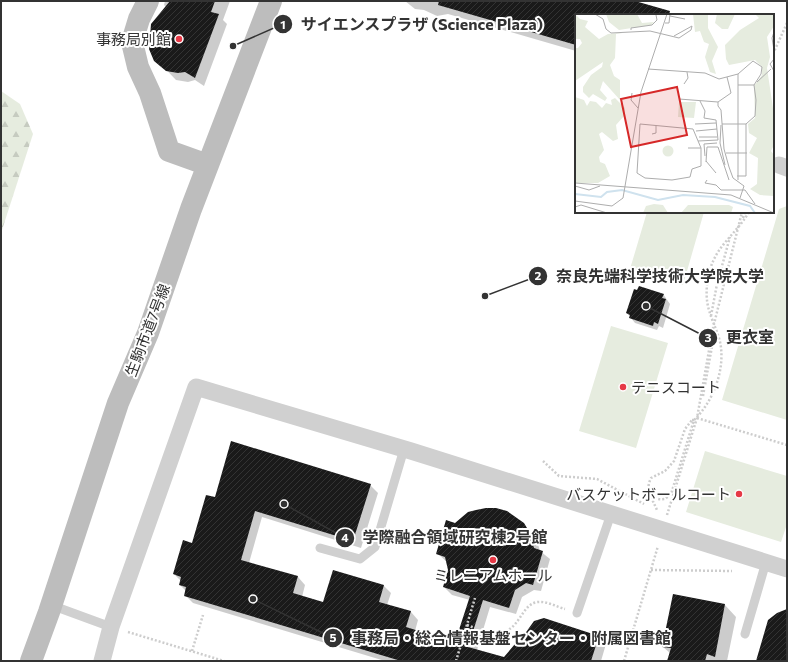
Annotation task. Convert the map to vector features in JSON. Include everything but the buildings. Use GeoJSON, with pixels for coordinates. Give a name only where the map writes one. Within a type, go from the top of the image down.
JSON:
{"type":"FeatureCollection","features":[{"type":"Feature","properties":{"kind":"street"},"geometry":{"type":"LineString","coordinates":[[148,1],[139,19],[132,42],[138,67],[150,93],[169,151],[208,165]]}},
{"type":"Feature","properties":{"kind":"street","name":"生駒市道7号線"},"geometry":{"type":"LineString","coordinates":[[31,661],[52,605],[118,403],[148,333],[208,165],[271,1]]}},
{"type":"Feature","properties":{"kind":"street"},"geometry":{"type":"LineString","coordinates":[[102,661],[110,626],[196,387],[404,449],[787,569]]}},
{"type":"Feature","properties":{"kind":"lane"},"geometry":{"type":"LineString","coordinates":[[320,548],[360,559],[375,547],[404,449]]}},
{"type":"Feature","properties":{"kind":"lane"},"geometry":{"type":"LineString","coordinates":[[577,613],[611,514]]}},
{"type":"Feature","properties":{"kind":"lane"},"geometry":{"type":"LineString","coordinates":[[745,634],[763,561]]}},
{"type":"Feature","properties":{"kind":"lane"},"geometry":{"type":"LineString","coordinates":[[52,605],[110,626]]}},
{"type":"Feature","properties":{"kind":"path"},"geometry":{"type":"LineString","coordinates":[[774,52],[787,23]]}},
{"type":"Feature","properties":{"kind":"path"},"geometry":{"type":"LineString","coordinates":[[699,414],[715,331],[711,314],[717,284],[728,240],[743,219],[743,213]]}},
{"type":"Feature","properties":{"kind":"path"},"geometry":{"type":"LineString","coordinates":[[624,661],[697,418],[713,328],[743,213]]}},
{"type":"Feature","properties":{"kind":"path"},"geometry":{"type":"LineString","coordinates":[[694,420],[670,496],[663,500],[655,499],[648,490],[651,478],[662,473],[671,466],[685,429],[694,420],[697,418],[714,389],[720,369],[721,347],[709,310],[707,291],[710,269],[723,243],[748,213]]}},
{"type":"Feature","properties":{"kind":"path"},"geometry":{"type":"LineString","coordinates":[[697,418],[787,445]]}},
{"type":"Feature","properties":{"kind":"path"},"geometry":{"type":"LineString","coordinates":[[544,461],[558,476],[597,479],[645,505]]}},
{"type":"Feature","properties":{"kind":"path"},"geometry":{"type":"LineString","coordinates":[[651,507],[657,509]]}},
{"type":"Feature","properties":{"kind":"path"},"geometry":{"type":"LineString","coordinates":[[651,570],[730,572],[751,568],[763,561]]}},
{"type":"Feature","properties":{"kind":"path"},"geometry":{"type":"LineString","coordinates":[[456,661],[476,598]]}},
{"type":"Feature","properties":{"kind":"path"},"geometry":{"type":"LineString","coordinates":[[467,625],[488,632],[503,632],[515,626],[527,608],[538,602],[577,613]]}},
{"type":"Feature","properties":{"kind":"path"},"geometry":{"type":"LineString","coordinates":[[192,651],[203,615]]}},
{"type":"Feature","properties":{"kind":"path"},"geometry":{"type":"LineString","coordinates":[[110,626],[224,661]]}},
{"type":"Feature","properties":{"kind":"green space"},"geometry":{"type":"Polygon","coordinates":[[[1,91],[20,104],[33,134],[1,233],[1,91]]]}},
{"type":"Feature","properties":{"kind":"green space"},"geometry":{"type":"Polygon","coordinates":[[[787,206],[787,420],[722,400],[779,209],[787,206]]]}},
{"type":"Feature","properties":{"kind":"green space"},"geometry":{"type":"Polygon","coordinates":[[[647,213],[704,213],[683,285],[630,269],[647,213]]]}},
{"type":"Feature","properties":{"kind":"green space","name":"テニスコート"},"geometry":{"type":"Polygon","coordinates":[[[611,326],[668,343],[636,448],[579,431],[611,326]]]}},
{"type":"Feature","properties":{"kind":"green space","name":"バスケットボールコート"},"geometry":{"type":"Polygon","coordinates":[[[705,451],[787,476],[787,524],[781,542],[686,512],[705,451]]]}},
{"type":"Feature","properties":{"kind":"place","name":"事務局別館"},"geometry":{"type":"Point","coordinates":[179,39]}},
{"type":"Feature","properties":{"kind":"place","name":"サイエンスプラザ (Science Plaza)"},"geometry":{"type":"Point","coordinates":[233,46]}},
{"type":"Feature","properties":{"kind":"place","name":"奈良先端科学技術大学院大学"},"geometry":{"type":"Point","coordinates":[485,296]}},
{"type":"Feature","properties":{"kind":"place","name":"更衣室"},"geometry":{"type":"Point","coordinates":[646,306]}},
{"type":"Feature","properties":{"kind":"place","name":"テニスコート"},"geometry":{"type":"Point","coordinates":[623,387]}},
{"type":"Feature","properties":{"kind":"place","name":"バスケットボールコート"},"geometry":{"type":"Point","coordinates":[739,494]}},
{"type":"Feature","properties":{"kind":"place","name":"学際融合領域研究棟2号館"},"geometry":{"type":"Point","coordinates":[284,504]}},
{"type":"Feature","properties":{"kind":"place","name":"ミレニアムホール"},"geometry":{"type":"Point","coordinates":[493,560]}},
{"type":"Feature","properties":{"kind":"place","name":"事務局・総合情報基盤センター・附属図書館"},"geometry":{"type":"Point","coordinates":[253,599]}}]}
